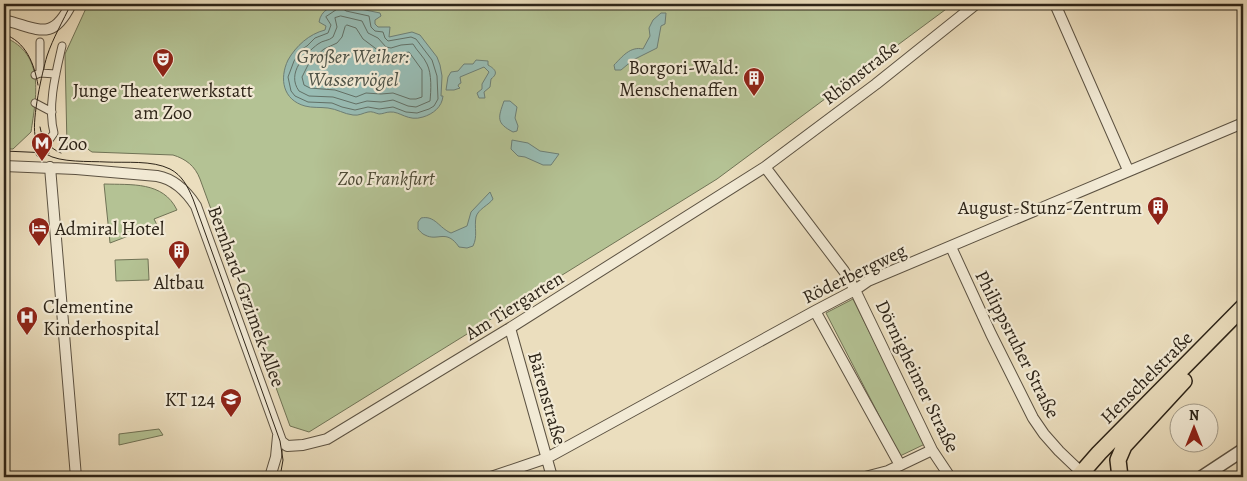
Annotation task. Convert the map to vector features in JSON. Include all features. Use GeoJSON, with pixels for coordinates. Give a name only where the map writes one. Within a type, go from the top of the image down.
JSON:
{"type":"FeatureCollection","features":[{"type":"Feature","properties":{"kind":"main road","name":"Henschelstraße"},"geometry":{"type":"LineString","coordinates":[[1084,476],[1099,453],[1243,306]]}},
{"type":"Feature","properties":{"kind":"main road","name":"Henschelstraße"},"geometry":{"type":"LineString","coordinates":[[1120,477],[1118,460],[1126,442],[1243,319]]}},
{"type":"Feature","properties":{"kind":"street"},"geometry":{"type":"LineString","coordinates":[[4,20],[45,30],[54,28],[59,24],[71,4]]}},
{"type":"Feature","properties":{"kind":"street","name":"Rhönstraße"},"geometry":{"type":"LineString","coordinates":[[765,167],[876,84],[976,4]]}},
{"type":"Feature","properties":{"kind":"street"},"geometry":{"type":"LineString","coordinates":[[1055,4],[1128,170]]}},
{"type":"Feature","properties":{"kind":"street"},"geometry":{"type":"LineString","coordinates":[[40,42],[38,74],[56,74]]}},
{"type":"Feature","properties":{"kind":"street"},"geometry":{"type":"LineString","coordinates":[[40,153],[54,133],[52,112],[56,74],[62,46]]}},
{"type":"Feature","properties":{"kind":"street"},"geometry":{"type":"LineString","coordinates":[[35,104],[52,112]]}},
{"type":"Feature","properties":{"kind":"street","name":"Röderbergweg"},"geometry":{"type":"LineString","coordinates":[[491,477],[547,458],[868,282],[1056,203],[1128,170],[1243,123]]}},
{"type":"Feature","properties":{"kind":"street","name":"Bernhard-Grzimek-Allee"},"geometry":{"type":"LineString","coordinates":[[4,166],[50,167],[160,176],[182,189],[196,206],[278,435]]}},
{"type":"Feature","properties":{"kind":"street"},"geometry":{"type":"LineString","coordinates":[[50,167],[76,477]]}},
{"type":"Feature","properties":{"kind":"street","name":"Dörnigheimer Straße"},"geometry":{"type":"LineString","coordinates":[[765,167],[844,271],[856,290],[932,450],[950,477]]}},
{"type":"Feature","properties":{"kind":"street","name":"Am Tiergarten"},"geometry":{"type":"LineString","coordinates":[[278,435],[283,444],[287,446],[303,445],[327,439],[510,328],[765,167]]}},
{"type":"Feature","properties":{"kind":"street","name":"Philippsruher Straße"},"geometry":{"type":"LineString","coordinates":[[951,247],[991,334],[1033,418],[1044,434],[1084,476]]}},
{"type":"Feature","properties":{"kind":"street"},"geometry":{"type":"LineString","coordinates":[[815,311],[900,465]]}},
{"type":"Feature","properties":{"kind":"street","name":"Bärenstraße"},"geometry":{"type":"LineString","coordinates":[[510,328],[552,477]]}},
{"type":"Feature","properties":{"kind":"street"},"geometry":{"type":"LineString","coordinates":[[270,477],[276,457],[278,435]]}},
{"type":"Feature","properties":{"kind":"street"},"geometry":{"type":"LineString","coordinates":[[865,477],[888,471],[932,450]]}},
{"type":"Feature","properties":{"kind":"street"},"geometry":{"type":"LineString","coordinates":[[1202,477],[1243,450]]}},
{"type":"Feature","properties":{"kind":"green space","name":"Zoo Frankfurt"},"geometry":{"type":"Polygon","coordinates":[[[88,4],[953,4],[717,179],[309,432],[290,426],[200,179],[193,167],[186,161],[173,155],[92,152],[86,147],[67,146],[65,54],[88,4]]]}},
{"type":"Feature","properties":{"kind":"green space"},"geometry":{"type":"Polygon","coordinates":[[[4,37],[27,54],[35,78],[35,105],[31,132],[13,149],[4,149],[4,37]]]}},
{"type":"Feature","properties":{"kind":"green space"},"geometry":{"type":"Polygon","coordinates":[[[104,184],[135,185],[155,189],[171,201],[177,210],[154,219],[157,225],[110,243],[104,184]]]}},
{"type":"Feature","properties":{"kind":"green space"},"geometry":{"type":"Polygon","coordinates":[[[148,259],[149,280],[116,281],[115,260],[148,259]]]}},
{"type":"Feature","properties":{"kind":"green space"},"geometry":{"type":"Polygon","coordinates":[[[853,299],[925,444],[900,456],[826,313],[853,299]]]}},
{"type":"Feature","properties":{"kind":"green space"},"geometry":{"type":"Polygon","coordinates":[[[159,429],[163,435],[119,445],[119,434],[159,429]]]}},
{"type":"Feature","properties":{"kind":"water","name":"Großer Weiher: Wasservögel"},"geometry":{"type":"Polygon","coordinates":[[[341,5],[380,13],[381,16],[375,20],[375,24],[378,27],[390,27],[389,37],[412,32],[420,35],[437,57],[440,65],[442,76],[441,96],[443,96],[441,104],[436,110],[427,116],[418,118],[394,112],[379,114],[369,112],[355,115],[331,109],[305,106],[292,99],[285,88],[284,81],[285,67],[288,60],[304,41],[314,34],[325,30],[326,26],[319,22],[322,14],[334,6],[341,5]]]}},
{"type":"Feature","properties":{"kind":"water"},"geometry":{"type":"Polygon","coordinates":[[[661,13],[666,13],[665,24],[661,26],[657,48],[633,60],[621,70],[615,70],[614,65],[627,53],[638,48],[643,49],[650,36],[649,28],[653,20],[661,13]]]}},
{"type":"Feature","properties":{"kind":"water"},"geometry":{"type":"Polygon","coordinates":[[[476,60],[488,61],[488,65],[495,71],[490,87],[484,92],[485,98],[479,98],[477,93],[482,89],[482,84],[489,72],[484,67],[460,77],[461,83],[458,86],[460,88],[446,90],[448,77],[451,72],[458,71],[464,64],[473,64],[476,60]]]}},
{"type":"Feature","properties":{"kind":"water"},"geometry":{"type":"Polygon","coordinates":[[[504,101],[510,101],[517,107],[515,118],[518,126],[517,131],[513,132],[501,123],[500,112],[504,101]]]}},
{"type":"Feature","properties":{"kind":"water"},"geometry":{"type":"Polygon","coordinates":[[[512,140],[528,143],[540,151],[559,154],[551,165],[543,165],[518,156],[511,149],[512,140]]]}},
{"type":"Feature","properties":{"kind":"water"},"geometry":{"type":"Polygon","coordinates":[[[490,192],[493,199],[476,217],[473,246],[467,248],[459,247],[450,238],[430,237],[418,229],[418,222],[421,218],[430,218],[451,233],[467,226],[471,212],[490,192]]]}},
{"type":"Feature","properties":{"kind":"tram line"},"geometry":{"type":"LineString","coordinates":[[71,4],[47,56],[35,118],[34,127],[37,143],[46,154],[59,159],[139,162],[163,166],[178,175],[184,182],[193,199],[280,441],[283,460],[280,477]]}},
{"type":"Feature","properties":{"kind":"tram line"},"geometry":{"type":"LineString","coordinates":[[4,34],[18,42],[28,54],[38,85]]}},
{"type":"Feature","properties":{"kind":"tram line"},"geometry":{"type":"LineString","coordinates":[[40,127],[47,143],[61,153]]}},
{"type":"Feature","properties":{"kind":"tram line"},"geometry":{"type":"LineString","coordinates":[[4,151],[49,153]]}},
{"type":"Feature","properties":{"kind":"place","name":"Junge Theaterwerkstatt am Zoo"},"geometry":{"type":"Point","coordinates":[163,78]}},
{"type":"Feature","properties":{"kind":"place","name":"Borgori-Wald: Menschenaffen"},"geometry":{"type":"Point","coordinates":[754,97]}},
{"type":"Feature","properties":{"kind":"place","name":"Zoo"},"geometry":{"type":"Point","coordinates":[42,162]}},
{"type":"Feature","properties":{"kind":"place","name":"August-Stunz-Zentrum"},"geometry":{"type":"Point","coordinates":[1158,226]}},
{"type":"Feature","properties":{"kind":"place","name":"Admiral Hotel"},"geometry":{"type":"Point","coordinates":[39,247]}},
{"type":"Feature","properties":{"kind":"place","name":"Altbau"},"geometry":{"type":"Point","coordinates":[179,270]}},
{"type":"Feature","properties":{"kind":"place","name":"Clementine Kinderhospital"},"geometry":{"type":"Point","coordinates":[27,336]}},
{"type":"Feature","properties":{"kind":"place","name":"KT 124"},"geometry":{"type":"Point","coordinates":[231,418]}}]}
